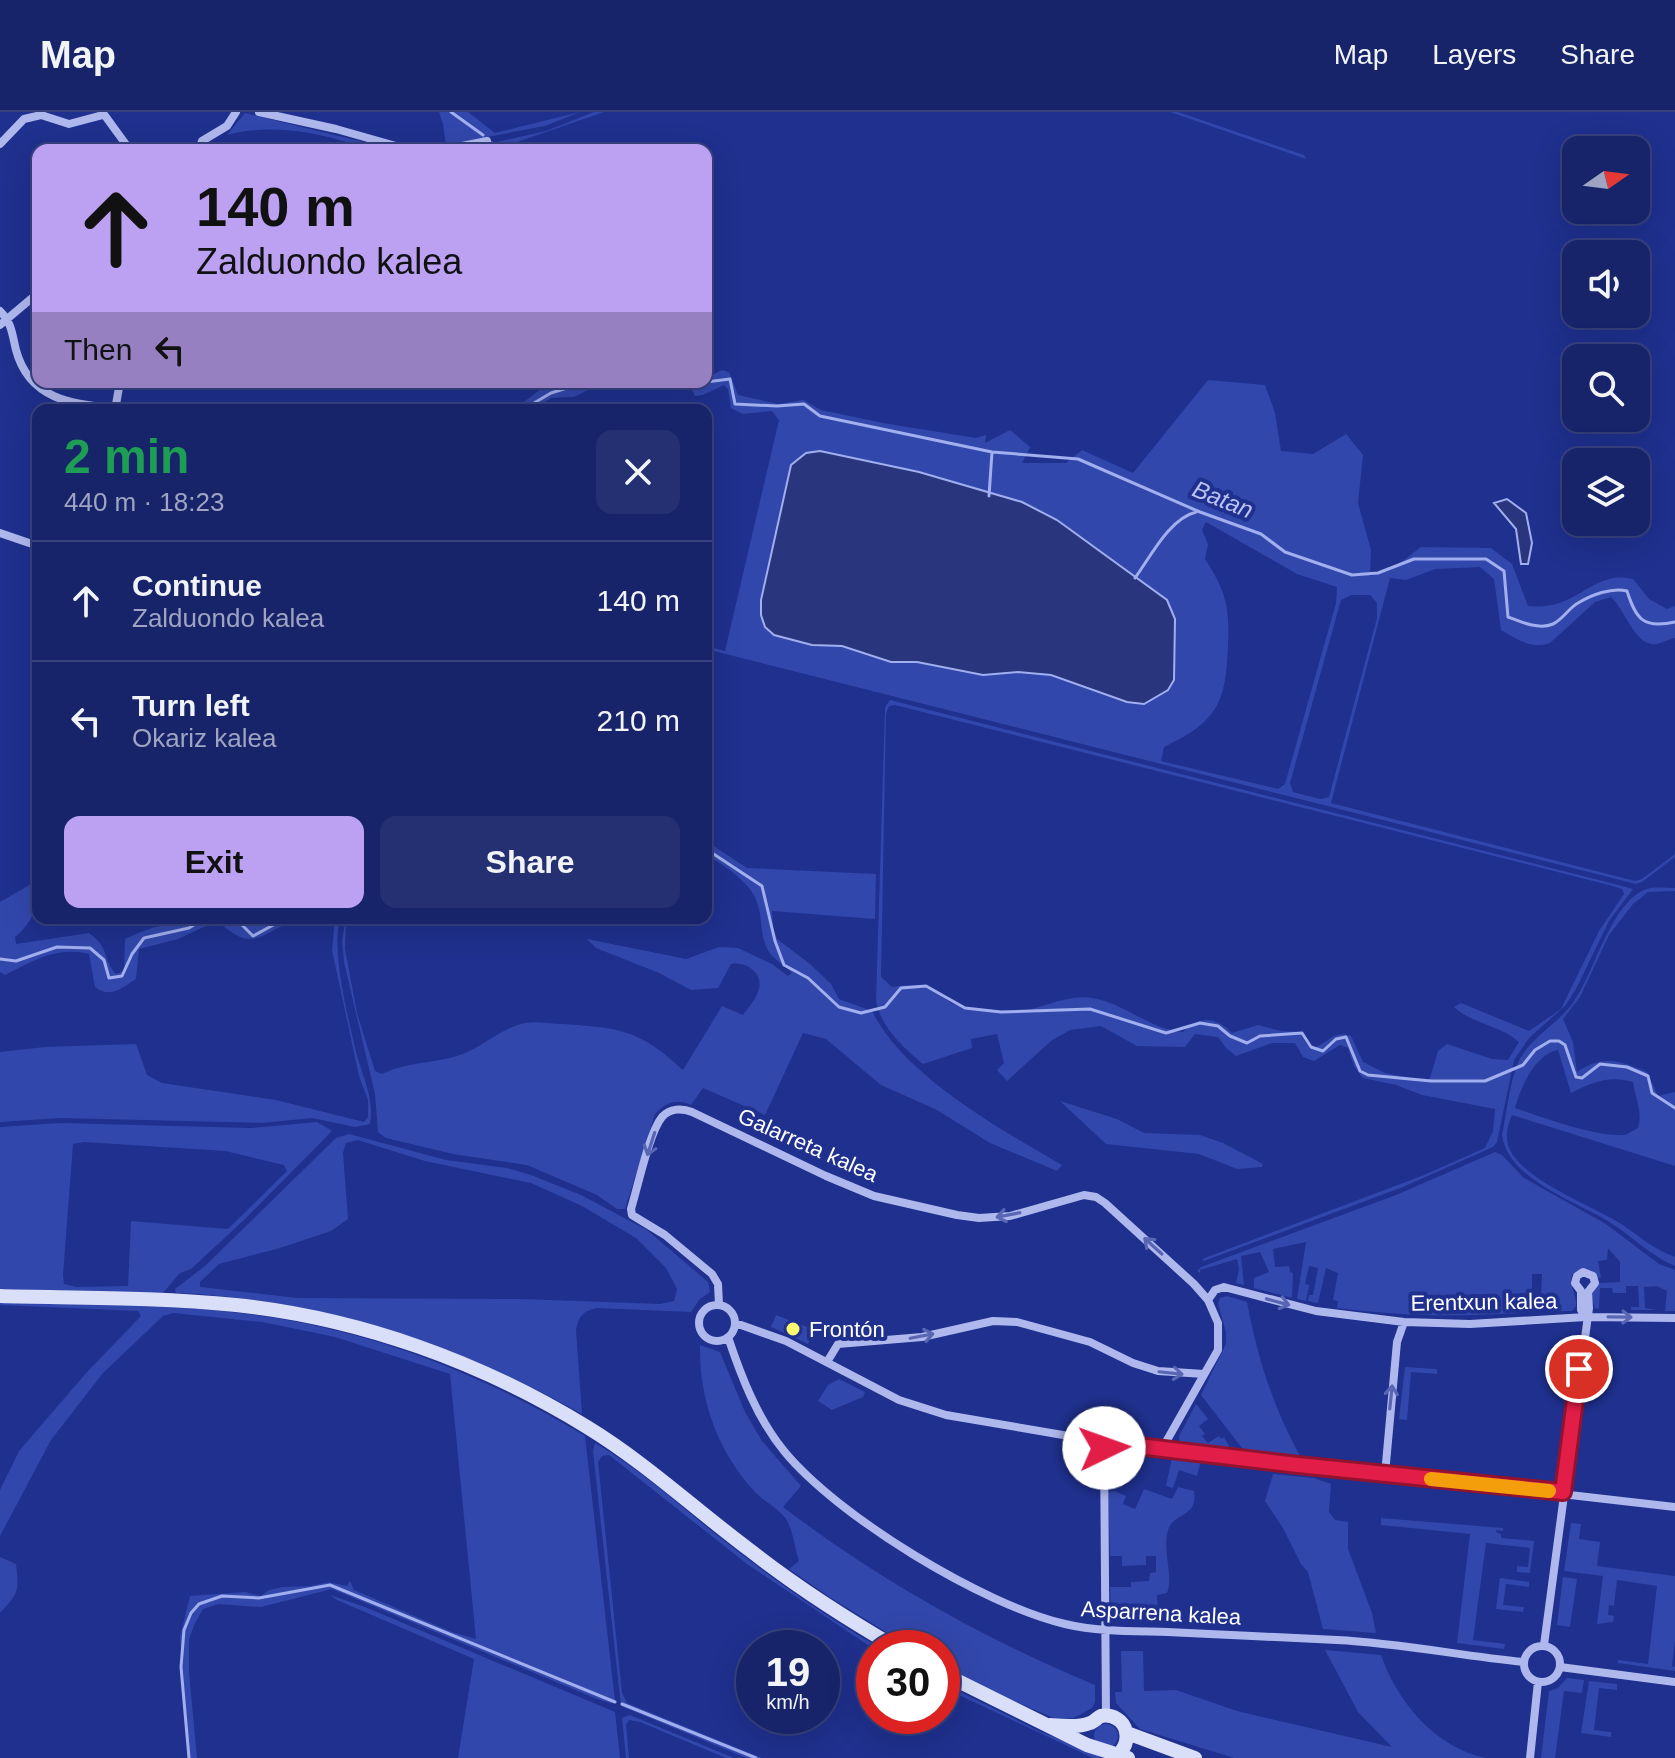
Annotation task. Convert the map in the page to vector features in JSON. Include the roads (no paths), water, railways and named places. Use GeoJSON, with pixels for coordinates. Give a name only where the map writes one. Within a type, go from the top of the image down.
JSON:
{"type":"FeatureCollection","features":[{"type":"Feature","properties":{"kind":"main road"},"geometry":{"type":"LineString","coordinates":[[0,1296],[197,1301],[252,1307],[351,1326],[455,1361],[521,1390],[587,1427],[648,1469],[785,1576],[869,1630]]}},
{"type":"Feature","properties":{"kind":"main road"},"geometry":{"type":"LineString","coordinates":[[960,1682],[1087,1745],[1123,1756],[1127,1733],[1120,1721],[1106,1715],[1090,1723],[1046,1724]]}},
{"type":"Feature","properties":{"kind":"main road"},"geometry":{"type":"LineString","coordinates":[[1087,1745],[1086,1730],[1090,1723]]}},
{"type":"Feature","properties":{"kind":"main road"},"geometry":{"type":"LineString","coordinates":[[1127,1733],[1195,1758]]}},
{"type":"Feature","properties":{"kind":"street"},"geometry":{"type":"LineString","coordinates":[[201,144],[227,126],[236,112]]}},
{"type":"Feature","properties":{"kind":"street"},"geometry":{"type":"LineString","coordinates":[[259,112],[389,144]]}},
{"type":"Feature","properties":{"kind":"street"},"geometry":{"type":"LineString","coordinates":[[0,144],[24,119],[41,115],[69,124],[103,114],[126,144]]}},
{"type":"Feature","properties":{"kind":"street"},"geometry":{"type":"LineString","coordinates":[[472,144],[487,141]]}},
{"type":"Feature","properties":{"kind":"street"},"geometry":{"type":"LineString","coordinates":[[4,322],[32,298]]}},
{"type":"Feature","properties":{"kind":"street"},"geometry":{"type":"LineString","coordinates":[[0,311],[4,322],[13,331],[16,351],[32,384]]}},
{"type":"Feature","properties":{"kind":"street"},"geometry":{"type":"LineString","coordinates":[[38,388],[48,395],[76,404]]}},
{"type":"Feature","properties":{"kind":"street"},"geometry":{"type":"LineString","coordinates":[[0,533],[32,544]]}},
{"type":"Feature","properties":{"kind":"street","name":"Galarreta kalea"},"geometry":{"type":"LineString","coordinates":[[719,1305],[718,1284],[712,1274],[665,1235],[632,1215],[631,1209],[659,1122],[669,1112],[683,1109],[874,1196],[957,1215],[979,1218],[1010,1216],[1074,1196],[1096,1197],[1180,1270],[1208,1300],[1218,1323],[1220,1341],[1162,1449]]}},
{"type":"Feature","properties":{"kind":"street"},"geometry":{"type":"LineString","coordinates":[[1544,1645],[1589,1308],[1588,1292],[1595,1283],[1590,1274],[1583,1272],[1577,1276],[1575,1283],[1581,1291],[1581,1310],[1586,1317]]}},
{"type":"Feature","properties":{"kind":"street","name":"Erentxun kalea"},"geometry":{"type":"LineString","coordinates":[[1208,1300],[1215,1290],[1224,1287],[1316,1311],[1404,1322],[1470,1324],[1586,1317],[1675,1318]]}},
{"type":"Feature","properties":{"kind":"street"},"geometry":{"type":"LineString","coordinates":[[719,1305],[731,1311],[735,1325],[728,1337],[712,1340],[702,1331],[700,1324],[705,1310],[719,1305]]}},
{"type":"Feature","properties":{"kind":"street"},"geometry":{"type":"LineString","coordinates":[[827,1362],[838,1344],[922,1337],[993,1321],[1017,1322],[1090,1342],[1133,1363],[1158,1371],[1204,1374]]}},
{"type":"Feature","properties":{"kind":"street"},"geometry":{"type":"LineString","coordinates":[[1385,1474],[1397,1342],[1404,1322]]}},
{"type":"Feature","properties":{"kind":"street"},"geometry":{"type":"LineString","coordinates":[[735,1325],[786,1341],[870,1386],[920,1409],[946,1415],[1104,1442],[1675,1507]]}},
{"type":"Feature","properties":{"kind":"street","name":"Asparrena kalea"},"geometry":{"type":"LineString","coordinates":[[728,1337],[754,1402],[774,1437],[796,1464],[836,1501],[901,1546],[998,1600],[1043,1619],[1104,1631],[1344,1641],[1524,1662]]}},
{"type":"Feature","properties":{"kind":"street"},"geometry":{"type":"LineString","coordinates":[[1104,1442],[1106,1715]]}},
{"type":"Feature","properties":{"kind":"street"},"geometry":{"type":"LineString","coordinates":[[1544,1645],[1558,1654],[1560,1667],[1553,1678],[1538,1682],[1527,1675],[1524,1662],[1530,1650],[1544,1645]]}},
{"type":"Feature","properties":{"kind":"street"},"geometry":{"type":"LineString","coordinates":[[1560,1667],[1675,1682]]}},
{"type":"Feature","properties":{"kind":"street"},"geometry":{"type":"LineString","coordinates":[[1530,1758],[1538,1682]]}},
{"type":"Feature","properties":{"kind":"waterway","name":"Batan"},"geometry":{"type":"LineString","coordinates":[[451,112],[483,135]]}},
{"type":"Feature","properties":{"kind":"waterway","name":"Batan"},"geometry":{"type":"LineString","coordinates":[[712,381],[730,379],[735,404],[804,404],[820,416],[992,452],[1078,459],[1200,512],[1261,534],[1285,552],[1352,575],[1378,573],[1414,559],[1486,559],[1504,571],[1508,617],[1530,625],[1553,624],[1583,600],[1615,590],[1627,591],[1642,620],[1655,624],[1675,622]]}},
{"type":"Feature","properties":{"kind":"waterway"},"geometry":{"type":"LineString","coordinates":[[532,404],[567,388]]}},
{"type":"Feature","properties":{"kind":"waterway"},"geometry":{"type":"LineString","coordinates":[[989,496],[992,452]]}},
{"type":"Feature","properties":{"kind":"waterway"},"geometry":{"type":"LineString","coordinates":[[1135,578],[1169,530],[1196,512]]}},
{"type":"Feature","properties":{"kind":"waterway"},"geometry":{"type":"LineString","coordinates":[[712,853],[762,886],[784,965],[808,978],[839,1007],[861,1013],[885,1007],[901,988],[926,986],[965,1008],[1001,1012],[1090,1009],[1166,1033],[1200,1023],[1218,1026],[1230,1036],[1247,1043],[1260,1036],[1302,1033],[1311,1047],[1323,1051],[1336,1039],[1346,1037],[1360,1071],[1368,1075],[1431,1081],[1485,1081],[1523,1065],[1535,1050],[1550,1041],[1559,1041],[1565,1045],[1576,1077],[1582,1078],[1600,1064],[1627,1067],[1648,1076],[1652,1093],[1675,1108]]}},
{"type":"Feature","properties":{"kind":"waterway"},"geometry":{"type":"LineString","coordinates":[[0,959],[16,961],[57,947],[90,948],[104,960],[109,978],[122,976],[144,938],[195,924]]}},
{"type":"Feature","properties":{"kind":"waterway"},"geometry":{"type":"LineString","coordinates":[[241,924],[253,936],[275,924]]}},
{"type":"Feature","properties":{"kind":"waterway"},"geometry":{"type":"LineString","coordinates":[[189,1758],[181,1667],[184,1630],[191,1613],[199,1604],[222,1596],[259,1598],[330,1585],[615,1702]]}},
{"type":"Feature","properties":{"kind":"waterway"},"geometry":{"type":"LineString","coordinates":[[622,1704],[756,1758]]}},
{"type":"Feature","properties":{"kind":"place","name":"Frontón"},"geometry":{"type":"Point","coordinates":[793,1329]}}]}
